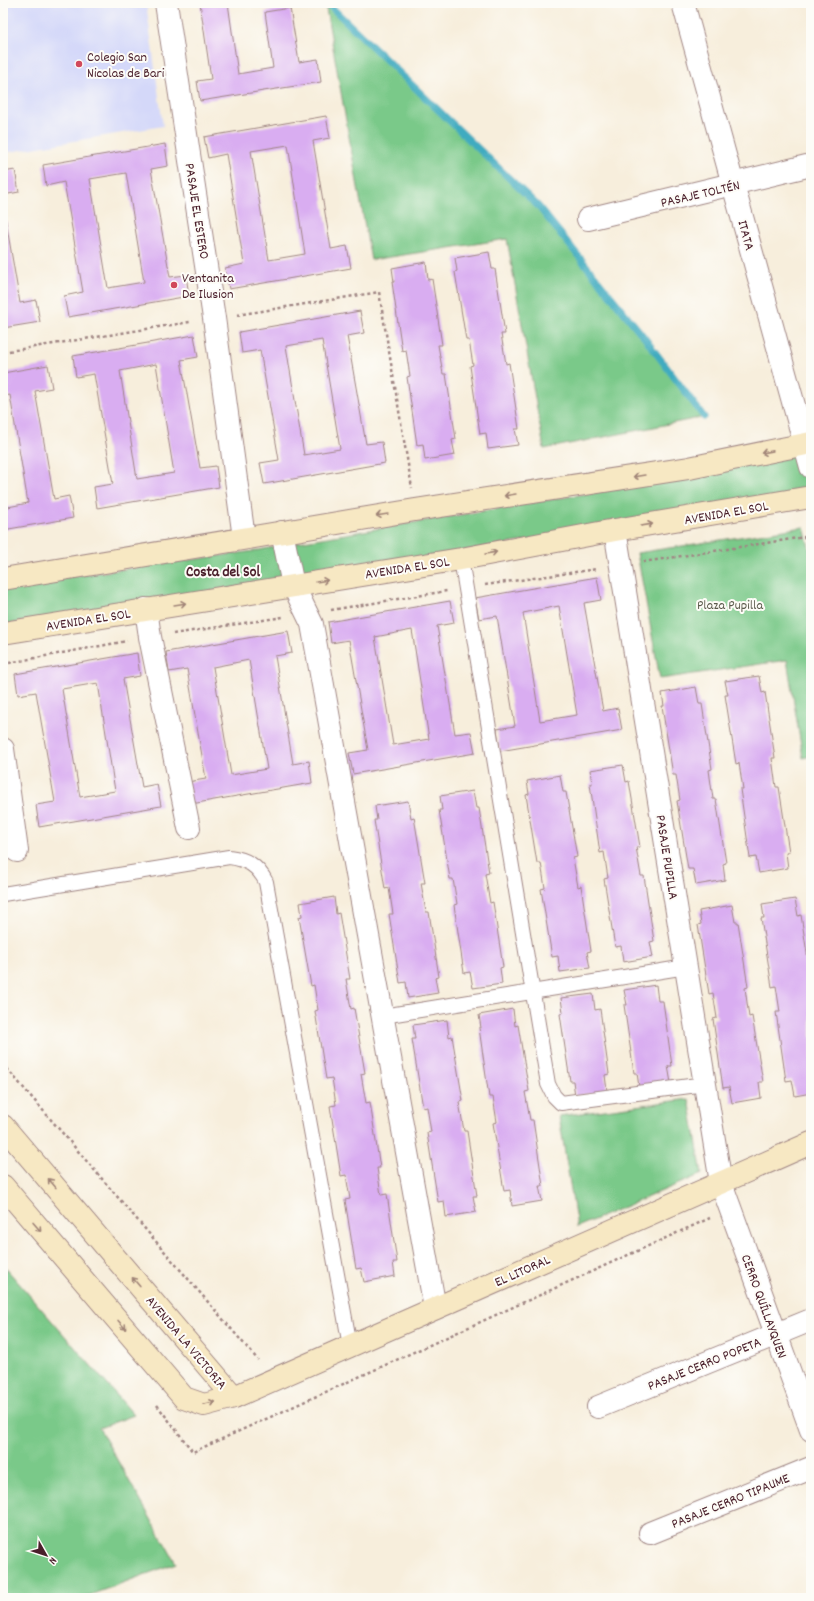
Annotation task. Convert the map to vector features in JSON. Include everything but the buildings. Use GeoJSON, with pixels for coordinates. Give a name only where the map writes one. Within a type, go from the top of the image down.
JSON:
{"type":"FeatureCollection","features":[{"type":"Feature","properties":{"kind":"main road"},"geometry":{"type":"LineString","coordinates":[[3,578],[415,510],[689,468],[808,444]]}},
{"type":"Feature","properties":{"kind":"main road","name":"AVENIDA EL SOL"},"geometry":{"type":"LineString","coordinates":[[3,633],[461,559],[615,530],[811,497]]}},
{"type":"Feature","properties":{"kind":"main road","name":"AVENIDA LA VICTORIA"},"geometry":{"type":"LineString","coordinates":[[3,1126],[234,1397],[204,1405],[184,1398],[3,1186]]}},
{"type":"Feature","properties":{"kind":"main road","name":"EL LITORAL"},"geometry":{"type":"LineString","coordinates":[[234,1397],[811,1143]]}},
{"type":"Feature","properties":{"kind":"street","name":"PASAJE EL ESTERO"},"geometry":{"type":"LineString","coordinates":[[166,3],[214,318],[244,538]]}},
{"type":"Feature","properties":{"kind":"street","name":"ITATA"},"geometry":{"type":"LineString","coordinates":[[683,3],[733,185],[808,444],[811,468]]}},
{"type":"Feature","properties":{"kind":"street","name":"PASAJE TOLTÉN"},"geometry":{"type":"LineString","coordinates":[[588,219],[811,165]]}},
{"type":"Feature","properties":{"kind":"street","name":"PASAJE PUPILLA"},"geometry":{"type":"LineString","coordinates":[[615,530],[721,1183]]}},
{"type":"Feature","properties":{"kind":"street"},"geometry":{"type":"LineString","coordinates":[[282,532],[293,585],[312,624],[436,1308]]}},
{"type":"Feature","properties":{"kind":"street"},"geometry":{"type":"LineString","coordinates":[[146,609],[150,637],[189,828]]}},
{"type":"Feature","properties":{"kind":"street"},"geometry":{"type":"LineString","coordinates":[[3,749],[17,850]]}},
{"type":"Feature","properties":{"kind":"street","name":"CERRO QUÍLLAYQUEN"},"geometry":{"type":"LineString","coordinates":[[721,1183],[811,1430]]}},
{"type":"Feature","properties":{"kind":"street","name":"PASAJE CERRO POPETA"},"geometry":{"type":"LineString","coordinates":[[598,1407],[811,1320]]}},
{"type":"Feature","properties":{"kind":"street","name":"PASAJE CERRO TIPAUME"},"geometry":{"type":"LineString","coordinates":[[650,1533],[811,1468]]}},
{"type":"Feature","properties":{"kind":"lane"},"geometry":{"type":"LineString","coordinates":[[461,559],[548,1084],[554,1096],[561,1103],[705,1084]]}},
{"type":"Feature","properties":{"kind":"lane"},"geometry":{"type":"LineString","coordinates":[[3,894],[229,857],[248,861],[262,874],[266,882],[350,1346]]}},
{"type":"Feature","properties":{"kind":"lane"},"geometry":{"type":"LineString","coordinates":[[383,1016],[686,967]]}},
{"type":"Feature","properties":{"kind":"path"},"geometry":{"type":"LineString","coordinates":[[3,352],[380,292],[415,510]]}},
{"type":"Feature","properties":{"kind":"path"},"geometry":{"type":"LineString","coordinates":[[3,664],[150,637],[811,536]]}},
{"type":"Feature","properties":{"kind":"path"},"geometry":{"type":"LineString","coordinates":[[3,1064],[274,1379]]}},
{"type":"Feature","properties":{"kind":"path"},"geometry":{"type":"LineString","coordinates":[[193,1452],[730,1209]]}},
{"type":"Feature","properties":{"kind":"shaded area","name":"Colegio San Nicolas de Bari"},"geometry":{"type":"Polygon","coordinates":[[[3,3],[146,3],[163,126],[3,153],[3,3]]]}},
{"type":"Feature","properties":{"kind":"green space"},"geometry":{"type":"Polygon","coordinates":[[[325,3],[327,3],[538,206],[644,337],[704,417],[544,449],[507,239],[371,260],[325,3]]]}},
{"type":"Feature","properties":{"kind":"green space"},"geometry":{"type":"Polygon","coordinates":[[[811,447],[811,495],[3,625],[3,586],[254,551],[304,541],[692,476],[811,447]]]}},
{"type":"Feature","properties":{"kind":"green space","name":"Plaza Pupilla"},"geometry":{"type":"Polygon","coordinates":[[[804,527],[811,555],[811,756],[803,758],[787,660],[660,679],[637,553],[804,527]]]}},
{"type":"Feature","properties":{"kind":"green space"},"geometry":{"type":"Polygon","coordinates":[[[689,1099],[702,1174],[577,1227],[559,1116],[689,1099]]]}},
{"type":"Feature","properties":{"kind":"green space"},"geometry":{"type":"Polygon","coordinates":[[[3,1265],[134,1415],[99,1428],[176,1563],[82,1598],[3,1598],[3,1265]]]}},
{"type":"Feature","properties":{"kind":"waterway"},"geometry":{"type":"LineString","coordinates":[[327,3],[538,206],[644,337],[704,417]]}},
{"type":"Feature","properties":{"kind":"place","name":"Colegio San Nicolas de Bari"},"geometry":{"type":"Point","coordinates":[79,64]}},
{"type":"Feature","properties":{"kind":"place","name":"Ventanita De Ilusion"},"geometry":{"type":"Point","coordinates":[174,285]}},
{"type":"Feature","properties":{"kind":"district","name":"Costa del Sol"},"geometry":{"type":"Point","coordinates":[223,571]}}]}
